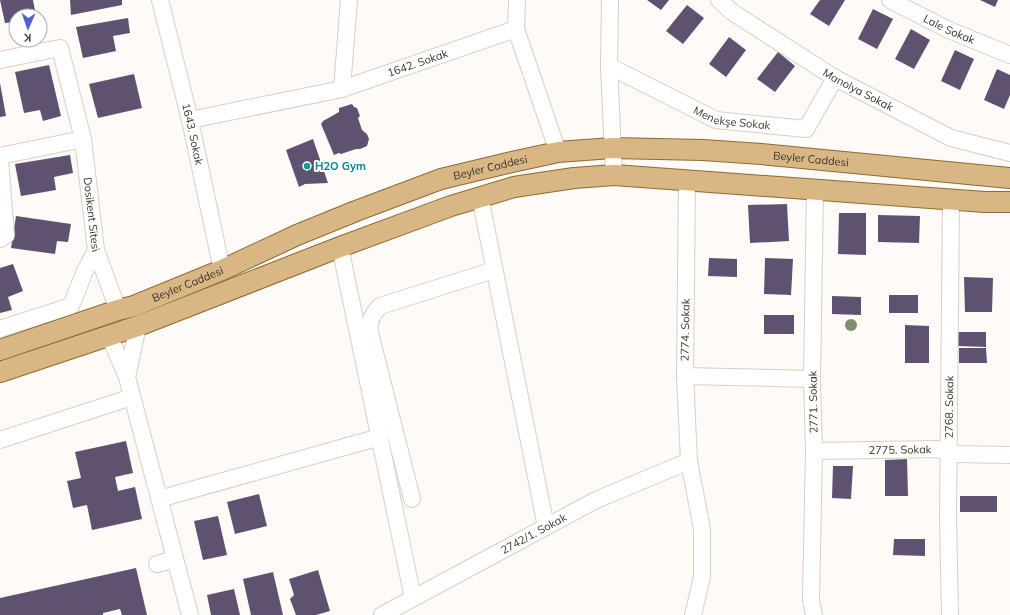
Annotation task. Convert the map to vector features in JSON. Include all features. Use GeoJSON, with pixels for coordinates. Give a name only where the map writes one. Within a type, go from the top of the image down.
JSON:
{"type":"FeatureCollection","features":[{"type":"Feature","properties":{"kind":"main road","name":"Beyler Caddesi"},"geometry":{"type":"LineString","coordinates":[[0,350],[119,310],[222,270],[297,235],[356,211],[441,180],[558,152],[612,148],[703,150],[761,154],[1010,178]]}},
{"type":"Feature","properties":{"kind":"main road","name":"Beyler Caddesi"},"geometry":{"type":"LineString","coordinates":[[0,372],[138,326],[340,247],[451,206],[514,187],[574,178],[614,175],[1010,202]]}},
{"type":"Feature","properties":{"kind":"main road"},"geometry":{"type":"LineString","coordinates":[[222,270],[231,290]]}},
{"type":"Feature","properties":{"kind":"main road"},"geometry":{"type":"LineString","coordinates":[[109,336],[119,310],[138,326]]}},
{"type":"Feature","properties":{"kind":"street","name":"1643. Sokak"},"geometry":{"type":"LineString","coordinates":[[160,0],[190,120],[222,270]]}},
{"type":"Feature","properties":{"kind":"street"},"geometry":{"type":"LineString","coordinates":[[342,89],[349,0]]}},
{"type":"Feature","properties":{"kind":"street"},"geometry":{"type":"LineString","coordinates":[[517,0],[516,29],[558,152]]}},
{"type":"Feature","properties":{"kind":"street"},"geometry":{"type":"LineString","coordinates":[[610,0],[610,66],[614,175]]}},
{"type":"Feature","properties":{"kind":"street","name":"Manolya Sokak"},"geometry":{"type":"LineString","coordinates":[[719,0],[732,12],[835,78],[951,138],[1010,153]]}},
{"type":"Feature","properties":{"kind":"street","name":"Lale Sokak"},"geometry":{"type":"LineString","coordinates":[[890,0],[949,30],[1010,55]]}},
{"type":"Feature","properties":{"kind":"street","name":"1642. Sokak"},"geometry":{"type":"LineString","coordinates":[[190,120],[342,89],[516,29]]}},
{"type":"Feature","properties":{"kind":"street","name":"Dosikent Sitesi"},"geometry":{"type":"LineString","coordinates":[[0,60],[60,48],[83,139],[96,250],[85,271],[71,306],[0,329]]}},
{"type":"Feature","properties":{"kind":"street","name":"Menekşe Sokak"},"geometry":{"type":"LineString","coordinates":[[610,66],[716,120],[806,129],[835,78]]}},
{"type":"Feature","properties":{"kind":"street"},"geometry":{"type":"LineString","coordinates":[[0,156],[83,139]]}},
{"type":"Feature","properties":{"kind":"street"},"geometry":{"type":"LineString","coordinates":[[0,159],[6,235],[0,239]]}},
{"type":"Feature","properties":{"kind":"street","name":"2774. Sokak"},"geometry":{"type":"LineString","coordinates":[[687,180],[685,376],[812,379]]}},
{"type":"Feature","properties":{"kind":"street","name":"2771. Sokak"},"geometry":{"type":"LineString","coordinates":[[814,615],[811,600],[814,451],[812,379],[815,189]]}},
{"type":"Feature","properties":{"kind":"street"},"geometry":{"type":"LineString","coordinates":[[480,197],[546,527]]}},
{"type":"Feature","properties":{"kind":"street","name":"2768. Sokak"},"geometry":{"type":"LineString","coordinates":[[950,615],[948,452],[951,199]]}},
{"type":"Feature","properties":{"kind":"street"},"geometry":{"type":"LineString","coordinates":[[340,247],[413,598]]}},
{"type":"Feature","properties":{"kind":"street"},"geometry":{"type":"LineString","coordinates":[[96,250],[119,310]]}},
{"type":"Feature","properties":{"kind":"street"},"geometry":{"type":"LineString","coordinates":[[412,499],[370,333],[370,319],[380,306],[494,270]]}},
{"type":"Feature","properties":{"kind":"street"},"geometry":{"type":"LineString","coordinates":[[127,377],[138,326]]}},
{"type":"Feature","properties":{"kind":"street"},"geometry":{"type":"LineString","coordinates":[[109,336],[127,377],[190,615]]}},
{"type":"Feature","properties":{"kind":"street"},"geometry":{"type":"LineString","coordinates":[[685,376],[689,461],[702,529],[702,577],[693,615]]}},
{"type":"Feature","properties":{"kind":"street"},"geometry":{"type":"LineString","coordinates":[[0,440],[132,397]]}},
{"type":"Feature","properties":{"kind":"street"},"geometry":{"type":"LineString","coordinates":[[159,499],[380,437]]}},
{"type":"Feature","properties":{"kind":"street","name":"2775. Sokak"},"geometry":{"type":"LineString","coordinates":[[814,451],[937,449],[956,454],[1010,455]]}},
{"type":"Feature","properties":{"kind":"street","name":"2742/1. Sokak"},"geometry":{"type":"LineString","coordinates":[[382,615],[596,500],[689,461]]}},
{"type":"Feature","properties":{"kind":"street"},"geometry":{"type":"LineString","coordinates":[[157,564],[175,559]]}},
{"type":"Feature","properties":{"kind":"building"},"geometry":{"type":"Polygon","coordinates":[[[0,0],[33,0],[34,8],[8,8],[8,23],[5,23],[0,0]]]}},
{"type":"Feature","properties":{"kind":"building"},"geometry":{"type":"Polygon","coordinates":[[[70,0],[122,0],[122,5],[71,15],[70,0]]]}},
{"type":"Feature","properties":{"kind":"building"},"geometry":{"type":"Polygon","coordinates":[[[647,0],[669,0],[661,10],[647,0]]]}},
{"type":"Feature","properties":{"kind":"building"},"geometry":{"type":"Polygon","coordinates":[[[820,0],[845,0],[829,26],[810,14],[820,0]]]}},
{"type":"Feature","properties":{"kind":"building"},"geometry":{"type":"Polygon","coordinates":[[[980,0],[998,0],[995,7],[980,0]]]}},
{"type":"Feature","properties":{"kind":"building"},"geometry":{"type":"Polygon","coordinates":[[[687,5],[704,18],[683,44],[666,31],[687,5]]]}},
{"type":"Feature","properties":{"kind":"building"},"geometry":{"type":"Polygon","coordinates":[[[873,9],[893,19],[877,49],[858,39],[873,9]]]}},
{"type":"Feature","properties":{"kind":"building"},"geometry":{"type":"Polygon","coordinates":[[[128,18],[130,33],[113,36],[116,51],[83,58],[76,27],[128,18]]]}},
{"type":"Feature","properties":{"kind":"building"},"geometry":{"type":"Polygon","coordinates":[[[911,29],[930,40],[914,69],[895,59],[911,29]]]}},
{"type":"Feature","properties":{"kind":"building"},"geometry":{"type":"Polygon","coordinates":[[[729,37],[746,50],[726,77],[709,64],[729,37]]]}},
{"type":"Feature","properties":{"kind":"building"},"geometry":{"type":"Polygon","coordinates":[[[955,50],[974,59],[960,90],[941,81],[955,50]]]}},
{"type":"Feature","properties":{"kind":"building"},"geometry":{"type":"Polygon","coordinates":[[[778,52],[795,66],[775,92],[757,79],[778,52]]]}},
{"type":"Feature","properties":{"kind":"building"},"geometry":{"type":"Polygon","coordinates":[[[49,65],[61,116],[43,121],[40,110],[24,113],[15,72],[49,65]]]}},
{"type":"Feature","properties":{"kind":"building"},"geometry":{"type":"Polygon","coordinates":[[[997,69],[1010,75],[1010,95],[1004,109],[984,100],[997,69]]]}},
{"type":"Feature","properties":{"kind":"building"},"geometry":{"type":"Polygon","coordinates":[[[134,74],[142,108],[98,118],[89,84],[134,74]]]}},
{"type":"Feature","properties":{"kind":"building"},"geometry":{"type":"Polygon","coordinates":[[[0,83],[6,116],[0,117],[0,83]]]}},
{"type":"Feature","properties":{"kind":"building"},"geometry":{"type":"Polygon","coordinates":[[[352,104],[357,108],[360,116],[358,118],[362,130],[367,134],[369,139],[367,146],[334,155],[321,124],[323,121],[339,112],[339,108],[352,104]]]}},
{"type":"Feature","properties":{"kind":"building","name":"H2O Gym"},"geometry":{"type":"Polygon","coordinates":[[[313,139],[328,183],[305,184],[299,187],[286,150],[313,139]]]}},
{"type":"Feature","properties":{"kind":"building"},"geometry":{"type":"Polygon","coordinates":[[[70,155],[73,173],[54,177],[56,190],[21,196],[15,164],[70,155]]]}},
{"type":"Feature","properties":{"kind":"building"},"geometry":{"type":"Polygon","coordinates":[[[787,204],[789,241],[750,243],[748,205],[787,204]]]}},
{"type":"Feature","properties":{"kind":"building"},"geometry":{"type":"Polygon","coordinates":[[[839,213],[866,213],[866,255],[838,254],[839,213]]]}},
{"type":"Feature","properties":{"kind":"building"},"geometry":{"type":"Polygon","coordinates":[[[878,215],[920,216],[919,243],[878,242],[878,215]]]}},
{"type":"Feature","properties":{"kind":"building"},"geometry":{"type":"Polygon","coordinates":[[[16,216],[71,224],[68,242],[57,241],[55,254],[11,248],[16,216]]]}},
{"type":"Feature","properties":{"kind":"building"},"geometry":{"type":"Polygon","coordinates":[[[709,258],[737,259],[737,277],[708,276],[709,258]]]}},
{"type":"Feature","properties":{"kind":"building"},"geometry":{"type":"Polygon","coordinates":[[[765,258],[793,259],[791,295],[764,294],[765,258]]]}},
{"type":"Feature","properties":{"kind":"building"},"geometry":{"type":"Polygon","coordinates":[[[13,264],[23,291],[8,297],[12,310],[0,313],[0,268],[13,264]]]}},
{"type":"Feature","properties":{"kind":"building"},"geometry":{"type":"Polygon","coordinates":[[[964,277],[993,278],[992,312],[965,312],[964,277]]]}},
{"type":"Feature","properties":{"kind":"building"},"geometry":{"type":"Polygon","coordinates":[[[889,295],[918,295],[918,313],[889,313],[889,295]]]}},
{"type":"Feature","properties":{"kind":"building"},"geometry":{"type":"Polygon","coordinates":[[[832,296],[861,297],[861,315],[832,314],[832,296]]]}},
{"type":"Feature","properties":{"kind":"building"},"geometry":{"type":"Polygon","coordinates":[[[764,315],[794,315],[794,334],[764,334],[764,315]]]}},
{"type":"Feature","properties":{"kind":"building"},"geometry":{"type":"Polygon","coordinates":[[[905,325],[929,326],[929,363],[905,363],[905,325]]]}},
{"type":"Feature","properties":{"kind":"building"},"geometry":{"type":"Polygon","coordinates":[[[958,332],[986,332],[986,347],[958,346],[958,332]]]}},
{"type":"Feature","properties":{"kind":"building"},"geometry":{"type":"Polygon","coordinates":[[[959,348],[986,348],[987,363],[959,363],[959,348]]]}},
{"type":"Feature","properties":{"kind":"building"},"geometry":{"type":"Polygon","coordinates":[[[126,441],[133,473],[115,477],[118,491],[135,487],[142,519],[92,530],[87,505],[73,508],[67,481],[81,478],[75,452],[126,441]]]}},
{"type":"Feature","properties":{"kind":"building"},"geometry":{"type":"Polygon","coordinates":[[[907,459],[908,496],[885,496],[885,460],[907,459]]]}},
{"type":"Feature","properties":{"kind":"building"},"geometry":{"type":"Polygon","coordinates":[[[833,466],[853,466],[851,499],[832,498],[833,466]]]}},
{"type":"Feature","properties":{"kind":"building"},"geometry":{"type":"Polygon","coordinates":[[[259,494],[267,526],[235,534],[227,502],[259,494]]]}},
{"type":"Feature","properties":{"kind":"building"},"geometry":{"type":"Polygon","coordinates":[[[960,496],[997,496],[997,512],[960,512],[960,496]]]}},
{"type":"Feature","properties":{"kind":"building"},"geometry":{"type":"Polygon","coordinates":[[[218,516],[227,555],[203,560],[194,521],[218,516]]]}},
{"type":"Feature","properties":{"kind":"building"},"geometry":{"type":"Polygon","coordinates":[[[894,539],[925,539],[925,556],[893,555],[894,539]]]}},
{"type":"Feature","properties":{"kind":"building"},"geometry":{"type":"Polygon","coordinates":[[[136,568],[147,615],[122,615],[120,609],[103,613],[103,615],[0,615],[0,598],[136,568]]]}},
{"type":"Feature","properties":{"kind":"building"},"geometry":{"type":"Polygon","coordinates":[[[318,570],[330,611],[316,615],[296,615],[290,599],[294,595],[289,579],[318,570]]]}},
{"type":"Feature","properties":{"kind":"building"},"geometry":{"type":"Polygon","coordinates":[[[273,572],[283,615],[251,615],[243,579],[273,572]]]}},
{"type":"Feature","properties":{"kind":"building"},"geometry":{"type":"Polygon","coordinates":[[[234,589],[240,615],[211,615],[207,595],[234,589]]]}},
{"type":"Feature","properties":{"kind":"place","name":"H2O Gym"},"geometry":{"type":"Point","coordinates":[307,166]}}]}
